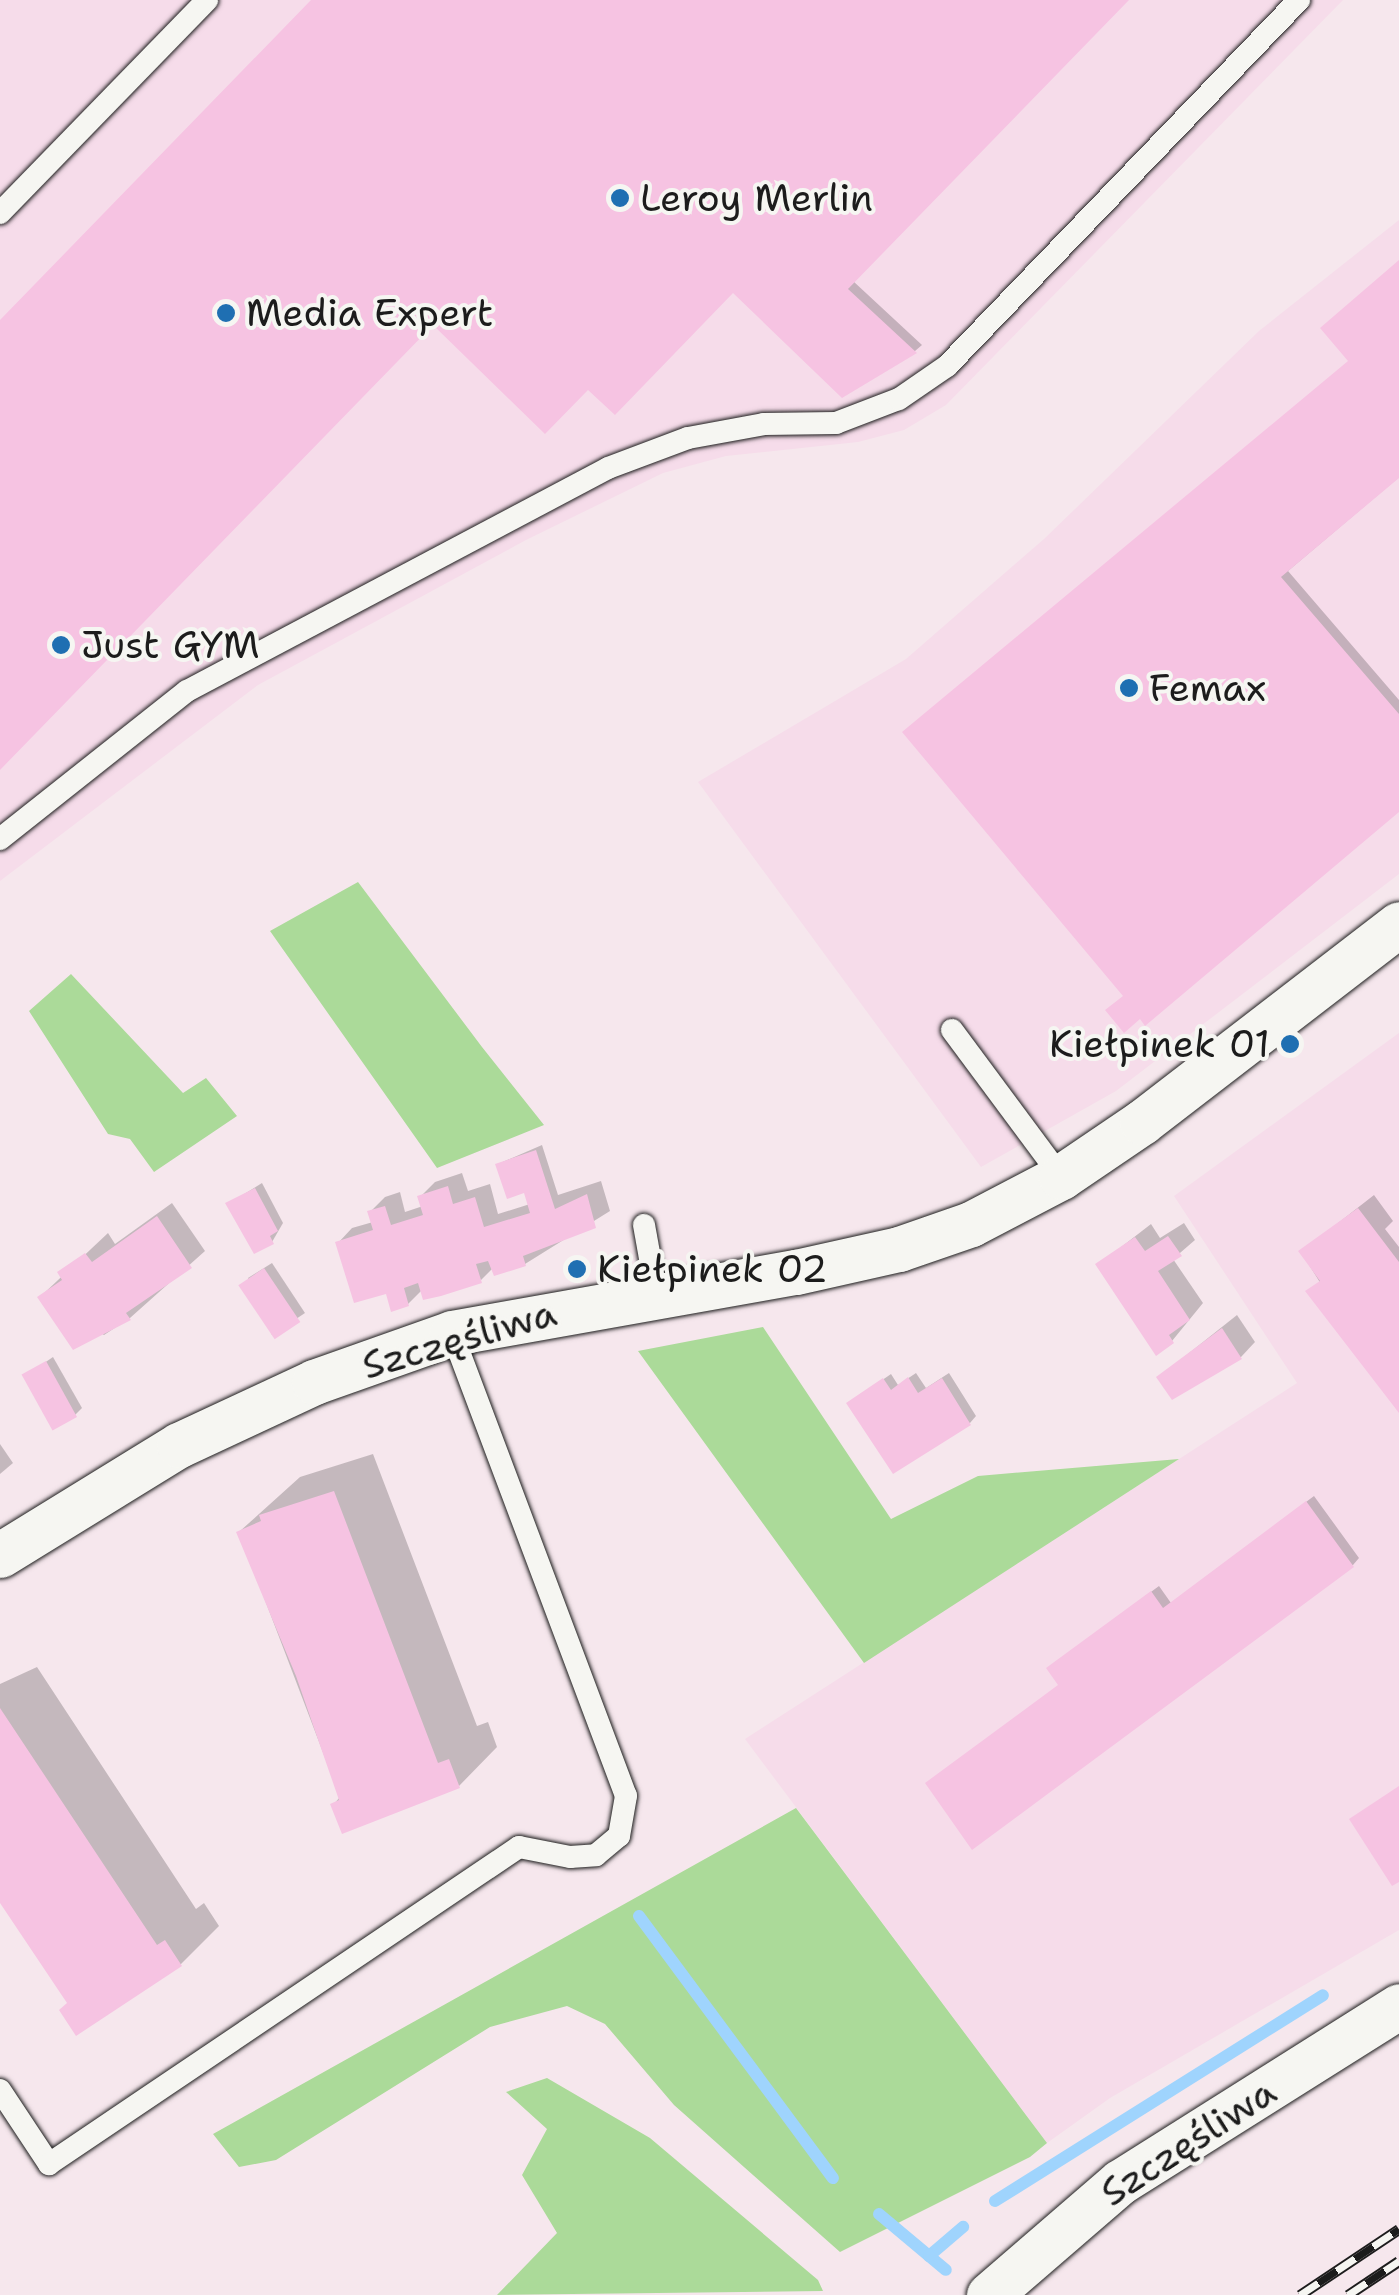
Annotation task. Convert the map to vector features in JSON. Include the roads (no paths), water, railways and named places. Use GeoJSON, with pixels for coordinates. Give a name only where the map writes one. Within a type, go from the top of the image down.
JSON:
{"type":"FeatureCollection","features":[{"type":"Feature","properties":{"kind":"street","name":"Szczęśliwa"},"geometry":{"type":"LineString","coordinates":[[0,1555],[154,1445],[452,1333],[900,1249],[970,1224],[1061,1176],[1399,924]]}},
{"type":"Feature","properties":{"kind":"street","name":"Szczęśliwa"},"geometry":{"type":"LineString","coordinates":[[989,2295],[1120,2182],[1399,2006]]}},
{"type":"Feature","properties":{"kind":"lane"},"geometry":{"type":"LineString","coordinates":[[0,214],[207,0]]}},
{"type":"Feature","properties":{"kind":"lane"},"geometry":{"type":"LineString","coordinates":[[0,839],[187,691],[608,468],[688,438],[764,424],[836,423],[899,399],[947,366],[1299,0]]}},
{"type":"Feature","properties":{"kind":"lane"},"geometry":{"type":"LineString","coordinates":[[952,1030],[1061,1176]]}},
{"type":"Feature","properties":{"kind":"lane"},"geometry":{"type":"LineString","coordinates":[[644,1226],[656,1292]]}},
{"type":"Feature","properties":{"kind":"lane"},"geometry":{"type":"LineString","coordinates":[[0,2090],[49,2164],[519,1847],[570,1857],[596,1854],[619,1836],[626,1796],[452,1333]]}},
{"type":"Feature","properties":{"kind":"waterway"},"geometry":{"type":"LineString","coordinates":[[639,1916],[833,2178]]}},
{"type":"Feature","properties":{"kind":"waterway"},"geometry":{"type":"LineString","coordinates":[[995,2201],[1323,1995]]}},
{"type":"Feature","properties":{"kind":"waterway"},"geometry":{"type":"LineString","coordinates":[[879,2214],[946,2270]]}},
{"type":"Feature","properties":{"kind":"waterway"},"geometry":{"type":"LineString","coordinates":[[929,2256],[963,2227]]}},
{"type":"Feature","properties":{"kind":"railway"},"geometry":{"type":"LineString","coordinates":[[1300,2295],[1399,2229]]}},
{"type":"Feature","properties":{"kind":"railway"},"geometry":{"type":"LineString","coordinates":[[1348,2295],[1399,2261]]}},
{"type":"Feature","properties":{"kind":"place","name":"Leroy Merlin"},"geometry":{"type":"Point","coordinates":[620,198]}},
{"type":"Feature","properties":{"kind":"place","name":"Media Expert"},"geometry":{"type":"Point","coordinates":[226,313]}},
{"type":"Feature","properties":{"kind":"place","name":"Just GYM"},"geometry":{"type":"Point","coordinates":[61,645]}},
{"type":"Feature","properties":{"kind":"place","name":"Femax"},"geometry":{"type":"Point","coordinates":[1129,688]}},
{"type":"Feature","properties":{"kind":"place","name":"Kiełpinek 01"},"geometry":{"type":"Point","coordinates":[1290,1044]}},
{"type":"Feature","properties":{"kind":"place","name":"Kiełpinek 02"},"geometry":{"type":"Point","coordinates":[577,1269]}}]}
